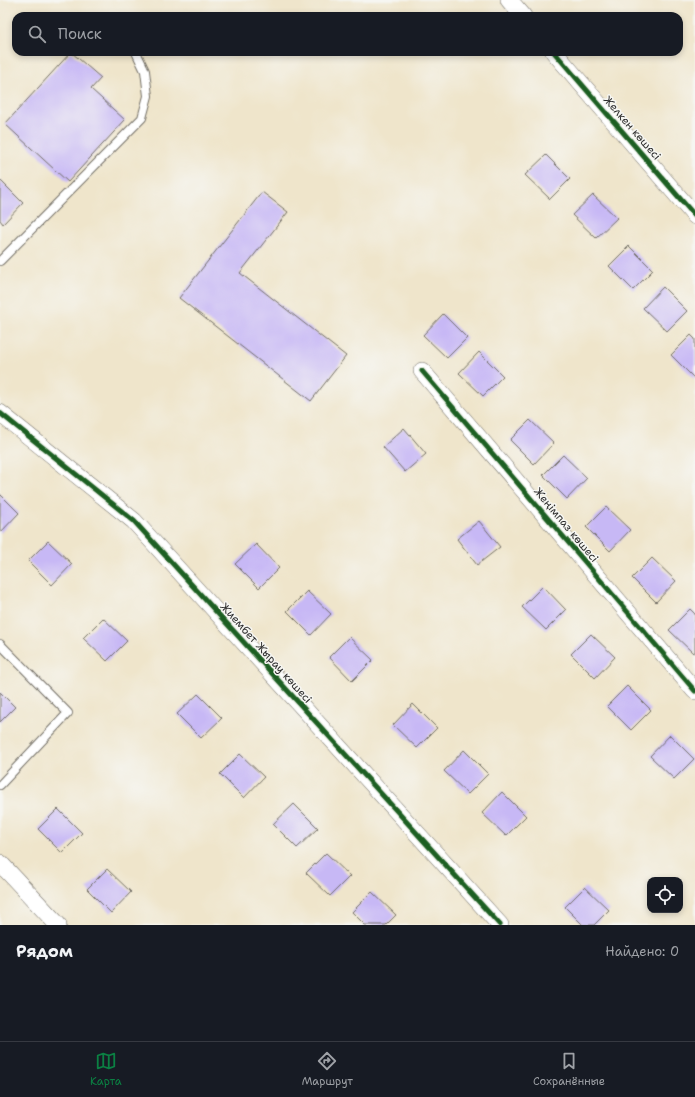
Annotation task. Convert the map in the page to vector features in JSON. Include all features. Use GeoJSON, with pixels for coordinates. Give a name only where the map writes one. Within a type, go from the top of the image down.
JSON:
{"type":"FeatureCollection","features":[{"type":"Feature","properties":{"kind":"street"},"geometry":{"type":"LineString","coordinates":[[509,0],[520,12]]}},
{"type":"Feature","properties":{"kind":"street","name":"Желкен көшесі"},"geometry":{"type":"LineString","coordinates":[[557,56],[695,216]]}},
{"type":"Feature","properties":{"kind":"street","name":"Жеңімпаз көшесі"},"geometry":{"type":"LineString","coordinates":[[422,372],[695,691]]}},
{"type":"Feature","properties":{"kind":"street","name":"Жиембет Жырау көшесі"},"geometry":{"type":"LineString","coordinates":[[0,413],[134,521],[500,925]]}},
{"type":"Feature","properties":{"kind":"street"},"geometry":{"type":"LineString","coordinates":[[0,863],[58,925]]}},
{"type":"Feature","properties":{"kind":"lane"},"geometry":{"type":"LineString","coordinates":[[0,261],[142,118],[148,96],[145,71],[138,56]]}},
{"type":"Feature","properties":{"kind":"lane"},"geometry":{"type":"LineString","coordinates":[[0,644],[68,713],[0,785]]}},
{"type":"Feature","properties":{"kind":"building"},"geometry":{"type":"Polygon","coordinates":[[[67,56],[76,56],[101,78],[91,89],[125,120],[68,182],[5,124],[67,56]]]}},
{"type":"Feature","properties":{"kind":"building"},"geometry":{"type":"Polygon","coordinates":[[[546,155],[570,179],[550,199],[525,175],[546,155]]]}},
{"type":"Feature","properties":{"kind":"building"},"geometry":{"type":"Polygon","coordinates":[[[0,180],[23,203],[3,224],[0,220],[0,180]]]}},
{"type":"Feature","properties":{"kind":"building"},"geometry":{"type":"Polygon","coordinates":[[[262,192],[288,212],[240,273],[346,356],[311,401],[179,298],[262,192]]]}},
{"type":"Feature","properties":{"kind":"building"},"geometry":{"type":"Polygon","coordinates":[[[593,195],[617,218],[596,238],[572,215],[593,195]]]}},
{"type":"Feature","properties":{"kind":"building"},"geometry":{"type":"Polygon","coordinates":[[[629,246],[653,270],[633,290],[609,266],[629,246]]]}},
{"type":"Feature","properties":{"kind":"building"},"geometry":{"type":"Polygon","coordinates":[[[663,287],[687,311],[667,331],[643,308],[663,287]]]}},
{"type":"Feature","properties":{"kind":"building"},"geometry":{"type":"Polygon","coordinates":[[[443,314],[467,338],[447,358],[423,335],[443,314]]]}},
{"type":"Feature","properties":{"kind":"building"},"geometry":{"type":"Polygon","coordinates":[[[691,335],[695,339],[695,379],[671,355],[691,335]]]}},
{"type":"Feature","properties":{"kind":"building"},"geometry":{"type":"Polygon","coordinates":[[[479,352],[503,376],[483,396],[459,373],[479,352]]]}},
{"type":"Feature","properties":{"kind":"building"},"geometry":{"type":"Polygon","coordinates":[[[530,420],[554,443],[534,464],[510,440],[530,420]]]}},
{"type":"Feature","properties":{"kind":"building"},"geometry":{"type":"Polygon","coordinates":[[[404,428],[426,454],[405,472],[383,447],[404,428]]]}},
{"type":"Feature","properties":{"kind":"building"},"geometry":{"type":"Polygon","coordinates":[[[563,455],[587,478],[567,499],[543,475],[563,455]]]}},
{"type":"Feature","properties":{"kind":"building"},"geometry":{"type":"Polygon","coordinates":[[[0,494],[19,513],[0,533],[0,494]]]}},
{"type":"Feature","properties":{"kind":"building"},"geometry":{"type":"Polygon","coordinates":[[[606,507],[630,530],[610,551],[586,527],[606,507]]]}},
{"type":"Feature","properties":{"kind":"building"},"geometry":{"type":"Polygon","coordinates":[[[479,521],[500,547],[477,565],[457,539],[479,521]]]}},
{"type":"Feature","properties":{"kind":"building"},"geometry":{"type":"Polygon","coordinates":[[[48,541],[72,564],[52,585],[28,561],[48,541]]]}},
{"type":"Feature","properties":{"kind":"building"},"geometry":{"type":"Polygon","coordinates":[[[256,544],[279,568],[259,588],[235,564],[256,544]]]}},
{"type":"Feature","properties":{"kind":"building"},"geometry":{"type":"Polygon","coordinates":[[[652,558],[676,581],[656,602],[632,578],[652,558]]]}},
{"type":"Feature","properties":{"kind":"building"},"geometry":{"type":"Polygon","coordinates":[[[543,586],[566,610],[546,630],[522,607],[543,586]]]}},
{"type":"Feature","properties":{"kind":"building"},"geometry":{"type":"Polygon","coordinates":[[[307,591],[331,614],[311,635],[287,611],[307,591]]]}},
{"type":"Feature","properties":{"kind":"building"},"geometry":{"type":"Polygon","coordinates":[[[690,609],[695,614],[695,652],[693,653],[669,630],[690,609]]]}},
{"type":"Feature","properties":{"kind":"building"},"geometry":{"type":"Polygon","coordinates":[[[103,618],[127,641],[107,661],[83,638],[103,618]]]}},
{"type":"Feature","properties":{"kind":"building"},"geometry":{"type":"Polygon","coordinates":[[[591,634],[615,657],[595,678],[571,654],[591,634]]]}},
{"type":"Feature","properties":{"kind":"building"},"geometry":{"type":"Polygon","coordinates":[[[349,637],[373,660],[352,681],[329,657],[349,637]]]}},
{"type":"Feature","properties":{"kind":"building"},"geometry":{"type":"Polygon","coordinates":[[[627,686],[651,710],[631,730],[607,706],[627,686]]]}},
{"type":"Feature","properties":{"kind":"building"},"geometry":{"type":"Polygon","coordinates":[[[0,692],[15,707],[0,722],[0,692]]]}},
{"type":"Feature","properties":{"kind":"building"},"geometry":{"type":"Polygon","coordinates":[[[198,694],[222,718],[201,738],[177,714],[198,694]]]}},
{"type":"Feature","properties":{"kind":"building"},"geometry":{"type":"Polygon","coordinates":[[[413,704],[437,728],[417,748],[393,725],[413,704]]]}},
{"type":"Feature","properties":{"kind":"building"},"geometry":{"type":"Polygon","coordinates":[[[670,735],[694,759],[674,779],[650,756],[670,735]]]}},
{"type":"Feature","properties":{"kind":"building"},"geometry":{"type":"Polygon","coordinates":[[[464,750],[488,774],[468,794],[444,771],[464,750]]]}},
{"type":"Feature","properties":{"kind":"building"},"geometry":{"type":"Polygon","coordinates":[[[240,754],[264,777],[244,798],[220,774],[240,754]]]}},
{"type":"Feature","properties":{"kind":"building"},"geometry":{"type":"Polygon","coordinates":[[[502,792],[526,816],[506,836],[482,813],[502,792]]]}},
{"type":"Feature","properties":{"kind":"building"},"geometry":{"type":"Polygon","coordinates":[[[294,804],[318,828],[297,848],[273,824],[294,804]]]}},
{"type":"Feature","properties":{"kind":"building"},"geometry":{"type":"Polygon","coordinates":[[[58,809],[82,833],[62,853],[38,829],[58,809]]]}},
{"type":"Feature","properties":{"kind":"building"},"geometry":{"type":"Polygon","coordinates":[[[326,853],[350,876],[330,896],[306,873],[326,853]]]}},
{"type":"Feature","properties":{"kind":"building"},"geometry":{"type":"Polygon","coordinates":[[[107,869],[131,892],[111,913],[87,889],[107,869]]]}},
{"type":"Feature","properties":{"kind":"building"},"geometry":{"type":"Polygon","coordinates":[[[585,887],[609,910],[594,925],[583,925],[565,907],[585,887]]]}},
{"type":"Feature","properties":{"kind":"building"},"geometry":{"type":"Polygon","coordinates":[[[372,892],[396,915],[386,925],[365,925],[352,912],[372,892]]]}},
{"type":"Feature","properties":{"kind":"cycle path"},"geometry":{"type":"LineString","coordinates":[[557,56],[695,216]]}},
{"type":"Feature","properties":{"kind":"cycle path"},"geometry":{"type":"LineString","coordinates":[[422,371],[695,691]]}},
{"type":"Feature","properties":{"kind":"cycle path"},"geometry":{"type":"LineString","coordinates":[[0,413],[134,521],[500,925]]}}]}
